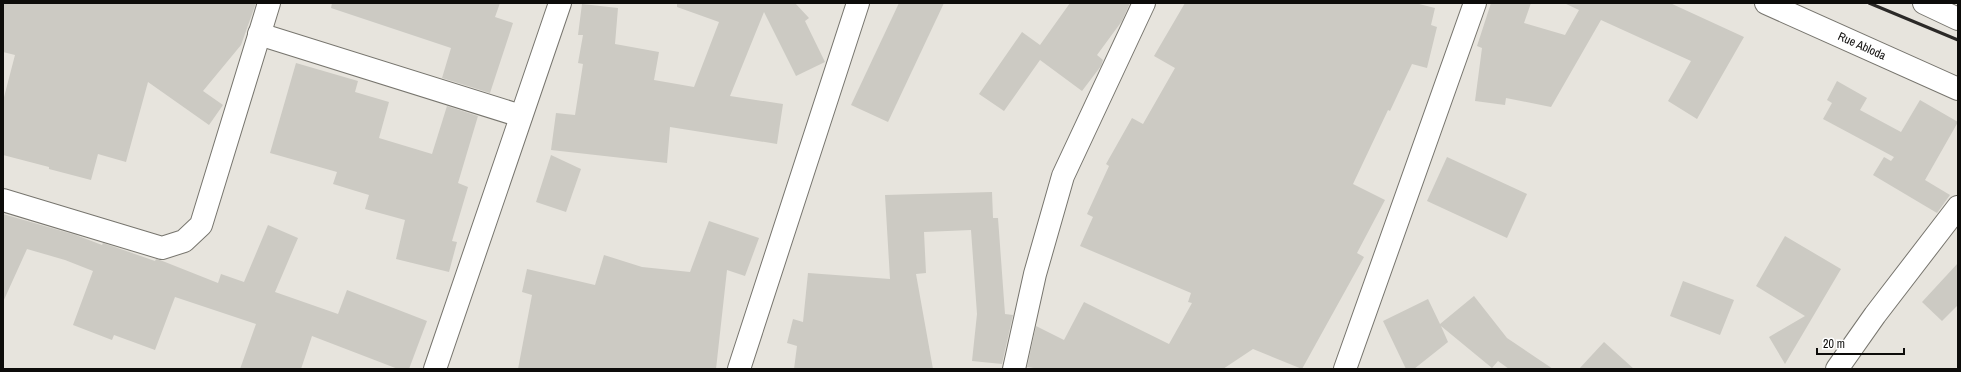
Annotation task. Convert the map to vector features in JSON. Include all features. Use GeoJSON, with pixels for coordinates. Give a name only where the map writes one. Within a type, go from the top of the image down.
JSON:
{"type":"FeatureCollection","features":[{"type":"Feature","properties":{"kind":"street"},"geometry":{"type":"LineString","coordinates":[[3,200],[162,248],[184,241],[201,226],[269,3]]}},
{"type":"Feature","properties":{"kind":"street"},"geometry":{"type":"LineString","coordinates":[[436,369],[560,3]]}},
{"type":"Feature","properties":{"kind":"street"},"geometry":{"type":"LineString","coordinates":[[739,369],[858,3]]}},
{"type":"Feature","properties":{"kind":"street"},"geometry":{"type":"LineString","coordinates":[[1014,369],[1035,274],[1062,176],[1144,3]]}},
{"type":"Feature","properties":{"kind":"street"},"geometry":{"type":"LineString","coordinates":[[1345,369],[1475,3]]}},
{"type":"Feature","properties":{"kind":"street","name":"Rue Abloda"},"geometry":{"type":"LineString","coordinates":[[1766,3],[1958,89]]}},
{"type":"Feature","properties":{"kind":"street"},"geometry":{"type":"LineString","coordinates":[[1924,3],[1958,19]]}},
{"type":"Feature","properties":{"kind":"street"},"geometry":{"type":"LineString","coordinates":[[259,34],[521,116]]}},
{"type":"Feature","properties":{"kind":"street"},"geometry":{"type":"LineString","coordinates":[[1837,369],[1875,315],[1958,208]]}},
{"type":"Feature","properties":{"kind":"building"},"geometry":{"type":"Polygon","coordinates":[[[3,3],[256,3],[241,45],[203,91],[223,105],[209,125],[148,82],[126,162],[98,154],[91,180],[3,155],[3,101],[15,55],[3,52],[3,3]]]}},
{"type":"Feature","properties":{"kind":"building"},"geometry":{"type":"Polygon","coordinates":[[[332,3],[500,3],[495,17],[513,23],[490,93],[442,78],[451,48],[331,8],[332,3]]]}},
{"type":"Feature","properties":{"kind":"building"},"geometry":{"type":"Polygon","coordinates":[[[677,3],[795,3],[809,18],[805,21],[825,62],[796,76],[764,12],[730,96],[783,104],[777,144],[670,127],[667,163],[551,150],[556,113],[575,115],[583,64],[578,63],[583,35],[578,35],[582,4],[618,8],[615,44],[659,52],[654,80],[694,87],[719,22],[677,7],[677,3]]]}},
{"type":"Feature","properties":{"kind":"building"},"geometry":{"type":"Polygon","coordinates":[[[899,3],[944,3],[888,122],[851,105],[899,3]]]}},
{"type":"Feature","properties":{"kind":"building"},"geometry":{"type":"Polygon","coordinates":[[[1070,3],[1130,3],[1122,21],[1097,55],[1103,60],[1101,66],[1082,91],[1040,60],[1004,111],[979,94],[1022,32],[1040,45],[1070,3]]]}},
{"type":"Feature","properties":{"kind":"building"},"geometry":{"type":"Polygon","coordinates":[[[1185,3],[1415,3],[1435,8],[1431,25],[1437,27],[1427,68],[1412,64],[1390,111],[1388,110],[1353,184],[1385,200],[1357,253],[1364,257],[1302,369],[1253,349],[1223,369],[1041,369],[1027,367],[1036,326],[1064,340],[1084,302],[1169,344],[1192,303],[1188,302],[1191,293],[1080,246],[1093,217],[1087,214],[1109,166],[1106,164],[1132,118],[1143,124],[1175,68],[1154,56],[1185,3]]]}},
{"type":"Feature","properties":{"kind":"building"},"geometry":{"type":"Polygon","coordinates":[[[1491,3],[1531,3],[1524,23],[1565,35],[1579,10],[1564,3],[1670,3],[1744,37],[1697,119],[1668,101],[1691,61],[1601,20],[1551,107],[1506,98],[1505,105],[1475,101],[1482,48],[1477,46],[1491,3]]]}},
{"type":"Feature","properties":{"kind":"building"},"geometry":{"type":"Polygon","coordinates":[[[296,63],[358,81],[355,92],[389,102],[379,138],[432,154],[447,106],[478,116],[458,183],[468,187],[452,241],[457,242],[449,272],[396,259],[405,220],[365,209],[369,195],[333,184],[337,172],[270,153],[296,63]]]}},
{"type":"Feature","properties":{"kind":"building"},"geometry":{"type":"Polygon","coordinates":[[[1837,81],[1867,98],[1860,110],[1901,132],[1920,100],[1958,122],[1925,180],[1950,195],[1937,213],[1873,175],[1884,157],[1891,161],[1894,157],[1823,119],[1832,103],[1827,100],[1837,81]]]}},
{"type":"Feature","properties":{"kind":"building"},"geometry":{"type":"Polygon","coordinates":[[[551,155],[581,169],[566,212],[536,202],[551,155]]]}},
{"type":"Feature","properties":{"kind":"building"},"geometry":{"type":"Polygon","coordinates":[[[1447,157],[1527,194],[1507,238],[1427,201],[1447,157]]]}},
{"type":"Feature","properties":{"kind":"building"},"geometry":{"type":"Polygon","coordinates":[[[992,192],[993,218],[998,218],[1005,314],[1013,315],[1002,364],[972,361],[977,314],[971,230],[924,232],[926,273],[916,274],[933,369],[794,369],[797,346],[787,343],[793,319],[803,322],[808,273],[890,279],[885,195],[992,192]]]}},
{"type":"Feature","properties":{"kind":"building"},"geometry":{"type":"Polygon","coordinates":[[[3,214],[76,235],[102,245],[103,243],[155,261],[156,259],[160,260],[218,283],[221,274],[244,282],[268,225],[298,238],[275,292],[338,314],[347,290],[427,321],[409,369],[398,369],[312,336],[301,369],[240,369],[256,324],[175,297],[155,350],[114,335],[112,340],[73,325],[93,271],[65,260],[27,249],[3,302],[3,214]]]}},
{"type":"Feature","properties":{"kind":"building"},"geometry":{"type":"Polygon","coordinates":[[[709,221],[759,238],[745,276],[727,270],[716,369],[518,369],[532,295],[522,292],[527,269],[595,285],[604,255],[642,267],[690,272],[709,221]]]}},
{"type":"Feature","properties":{"kind":"building"},"geometry":{"type":"Polygon","coordinates":[[[1785,236],[1841,269],[1785,364],[1769,337],[1805,316],[1756,286],[1785,236]]]}},
{"type":"Feature","properties":{"kind":"building"},"geometry":{"type":"Polygon","coordinates":[[[1958,263],[1958,305],[1942,321],[1922,302],[1958,263]]]}},
{"type":"Feature","properties":{"kind":"building"},"geometry":{"type":"Polygon","coordinates":[[[1683,281],[1734,300],[1720,335],[1670,316],[1683,281]]]}},
{"type":"Feature","properties":{"kind":"building"},"geometry":{"type":"Polygon","coordinates":[[[1474,296],[1507,338],[1553,369],[1509,369],[1498,361],[1492,368],[1441,326],[1448,342],[1414,369],[1406,369],[1383,321],[1428,299],[1440,324],[1474,296]]]}},
{"type":"Feature","properties":{"kind":"building"},"geometry":{"type":"Polygon","coordinates":[[[1604,342],[1634,369],[1579,369],[1604,342]]]}},
{"type":"Feature","properties":{"kind":"railway"},"geometry":{"type":"LineString","coordinates":[[1869,3],[1958,40]]}}]}
